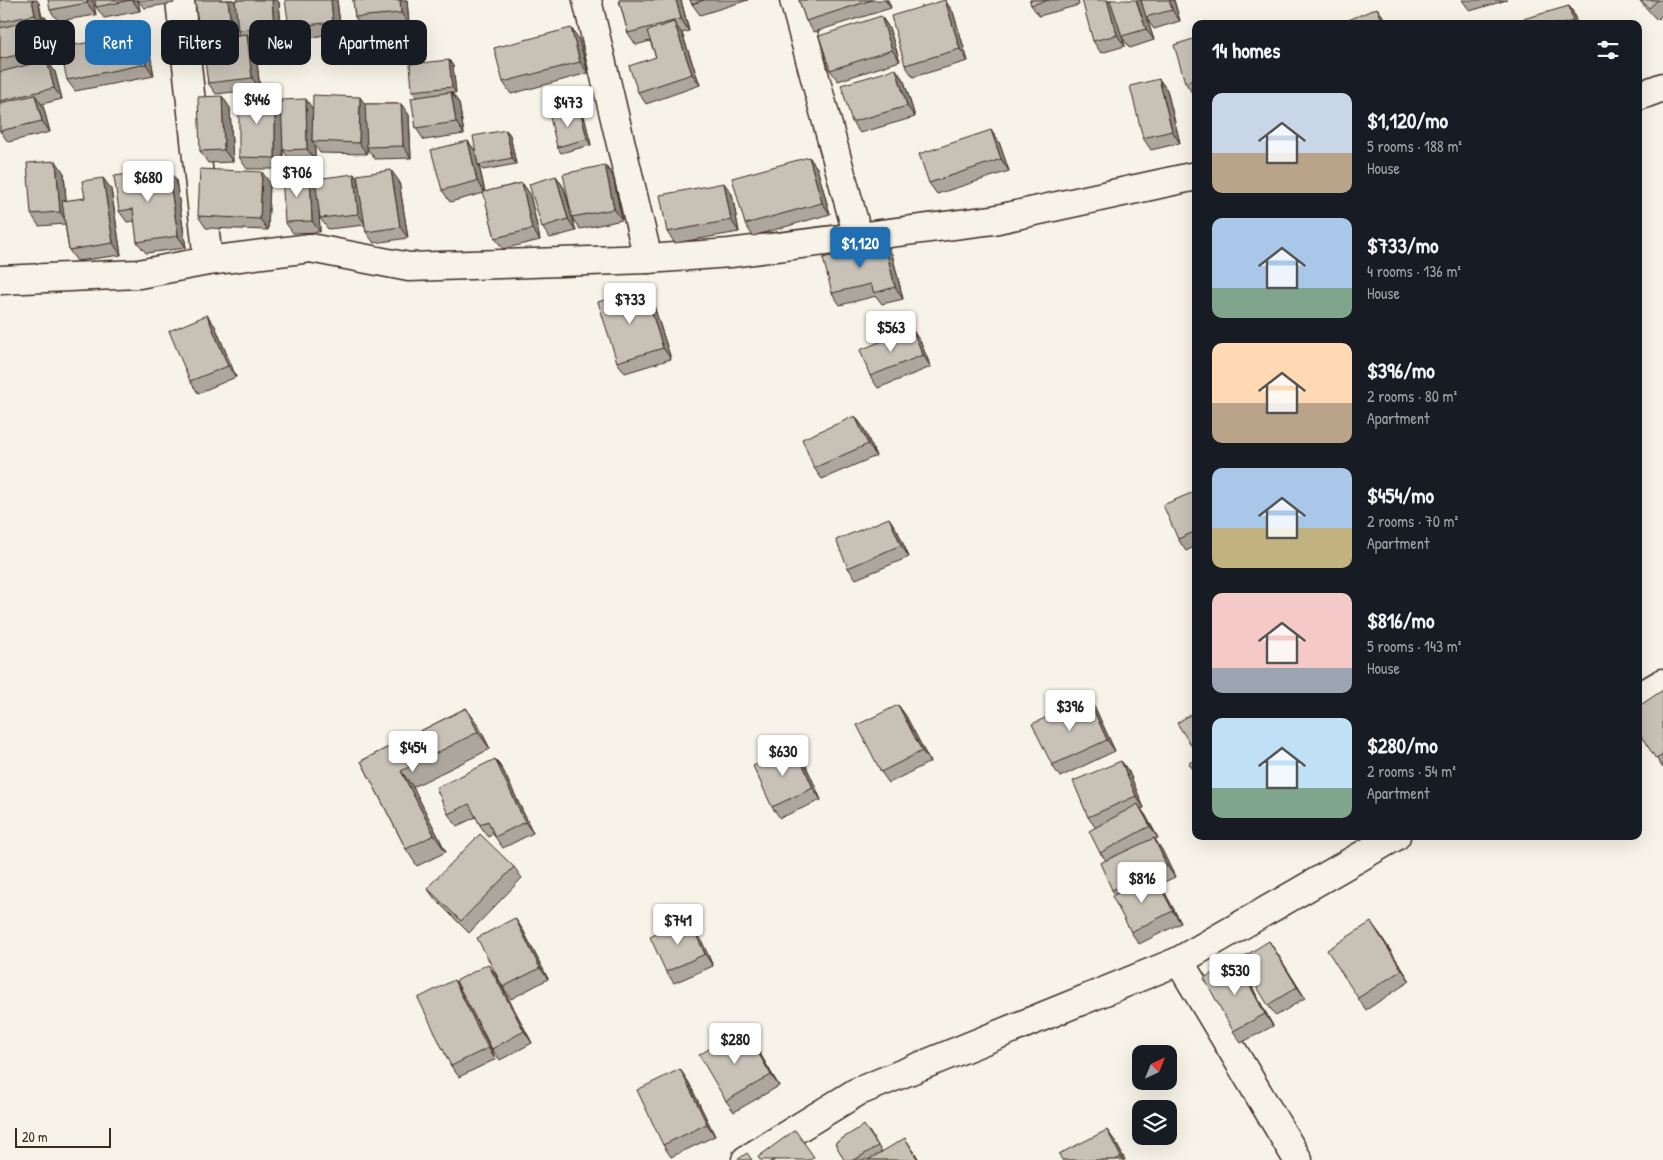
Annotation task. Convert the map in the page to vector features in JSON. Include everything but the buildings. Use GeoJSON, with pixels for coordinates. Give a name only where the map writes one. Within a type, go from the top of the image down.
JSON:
{"type":"FeatureCollection","features":[{"type":"Feature","properties":{"kind":"street"},"geometry":{"type":"LineString","coordinates":[[180,0],[208,261]]}},
{"type":"Feature","properties":{"kind":"street"},"geometry":{"type":"LineString","coordinates":[[587,0],[648,259]]}},
{"type":"Feature","properties":{"kind":"street"},"geometry":{"type":"LineString","coordinates":[[794,0],[858,237]]}},
{"type":"Feature","properties":{"kind":"street"},"geometry":{"type":"LineString","coordinates":[[1642,95],[1663,87]]}},
{"type":"Feature","properties":{"kind":"street"},"geometry":{"type":"LineString","coordinates":[[0,280],[139,274],[208,261],[310,248],[409,267],[648,259],[730,253],[993,220],[1192,177]]}},
{"type":"Feature","properties":{"kind":"street"},"geometry":{"type":"LineString","coordinates":[[1642,695],[1663,683]]}},
{"type":"Feature","properties":{"kind":"street"},"geometry":{"type":"LineString","coordinates":[[746,1160],[857,1092],[1179,961],[1389,840]]}},
{"type":"Feature","properties":{"kind":"street"},"geometry":{"type":"LineString","coordinates":[[1179,961],[1296,1160]]}}]}
